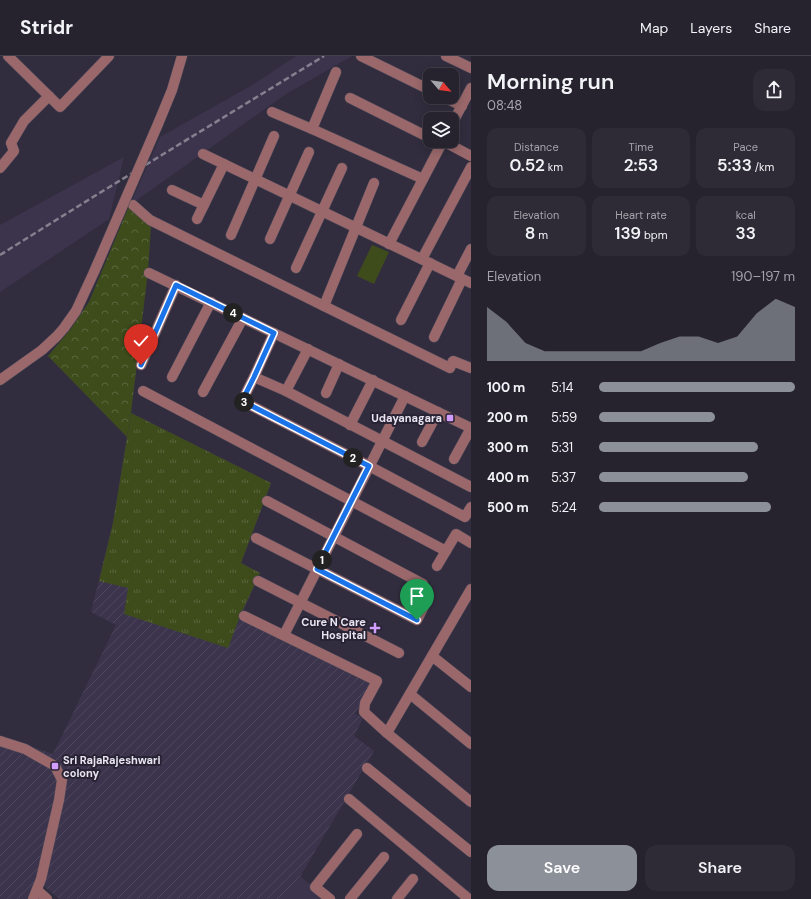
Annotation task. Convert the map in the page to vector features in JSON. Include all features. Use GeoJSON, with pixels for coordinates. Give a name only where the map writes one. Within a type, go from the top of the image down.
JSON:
{"type":"FeatureCollection","features":[{"type":"Feature","properties":{"kind":"street"},"geometry":{"type":"LineString","coordinates":[[8,56],[60,107],[109,56]]}},
{"type":"Feature","properties":{"kind":"street"},"geometry":{"type":"LineString","coordinates":[[0,380],[50,343],[64,328],[76,311],[165,107],[172,90],[182,56]]}},
{"type":"Feature","properties":{"kind":"street"},"geometry":{"type":"LineString","coordinates":[[361,56],[423,87]]}},
{"type":"Feature","properties":{"kind":"street"},"geometry":{"type":"LineString","coordinates":[[446,56],[471,68]]}},
{"type":"Feature","properties":{"kind":"street"},"geometry":{"type":"LineString","coordinates":[[312,128],[336,72]]}},
{"type":"Feature","properties":{"kind":"street"},"geometry":{"type":"LineString","coordinates":[[459,112],[471,88]]}},
{"type":"Feature","properties":{"kind":"street"},"geometry":{"type":"LineString","coordinates":[[0,168],[14,151],[11,143],[24,121],[49,96]]}},
{"type":"Feature","properties":{"kind":"street"},"geometry":{"type":"LineString","coordinates":[[350,98],[423,134]]}},
{"type":"Feature","properties":{"kind":"street"},"geometry":{"type":"LineString","coordinates":[[458,104],[462,106]]}},
{"type":"Feature","properties":{"kind":"street"},"geometry":{"type":"LineString","coordinates":[[272,112],[312,128],[423,179]]}},
{"type":"Feature","properties":{"kind":"street"},"geometry":{"type":"LineString","coordinates":[[231,236],[274,136]]}},
{"type":"Feature","properties":{"kind":"street"},"geometry":{"type":"LineString","coordinates":[[389,244],[438,148]]}},
{"type":"Feature","properties":{"kind":"street"},"geometry":{"type":"LineString","coordinates":[[454,148],[471,156]]}},
{"type":"Feature","properties":{"kind":"street"},"geometry":{"type":"LineString","coordinates":[[270,240],[309,152]]}},
{"type":"Feature","properties":{"kind":"street"},"geometry":{"type":"LineString","coordinates":[[203,154],[471,283]]}},
{"type":"Feature","properties":{"kind":"street"},"geometry":{"type":"LineString","coordinates":[[197,218],[224,164]]}},
{"type":"Feature","properties":{"kind":"street"},"geometry":{"type":"LineString","coordinates":[[296,268],[342,168]]}},
{"type":"Feature","properties":{"kind":"street"},"geometry":{"type":"LineString","coordinates":[[401,320],[426,261],[471,168]]}},
{"type":"Feature","properties":{"kind":"street"},"geometry":{"type":"LineString","coordinates":[[324,306],[374,183]]}},
{"type":"Feature","properties":{"kind":"street"},"geometry":{"type":"LineString","coordinates":[[172,190],[204,205]]}},
{"type":"Feature","properties":{"kind":"street"},"geometry":{"type":"LineString","coordinates":[[133,205],[150,220],[450,368],[453,361],[470,364]]}},
{"type":"Feature","properties":{"kind":"street"},"geometry":{"type":"LineString","coordinates":[[434,337],[471,249]]}},
{"type":"Feature","properties":{"kind":"street"},"geometry":{"type":"LineString","coordinates":[[150,272],[471,428],[454,460]]}},
{"type":"Feature","properties":{"kind":"street"},"geometry":{"type":"LineString","coordinates":[[141,365],[176,285]]}},
{"type":"Feature","properties":{"kind":"street"},"geometry":{"type":"LineString","coordinates":[[172,377],[211,302]]}},
{"type":"Feature","properties":{"kind":"street"},"geometry":{"type":"LineString","coordinates":[[203,392],[243,318]]}},
{"type":"Feature","properties":{"kind":"street"},"geometry":{"type":"LineString","coordinates":[[274,333],[242,401],[369,466],[464,518],[471,507]]}},
{"type":"Feature","properties":{"kind":"street"},"geometry":{"type":"LineString","coordinates":[[286,391],[308,349]]}},
{"type":"Feature","properties":{"kind":"street"},"geometry":{"type":"LineString","coordinates":[[326,393],[339,364]]}},
{"type":"Feature","properties":{"kind":"street"},"geometry":{"type":"LineString","coordinates":[[254,377],[286,391],[471,487]]}},
{"type":"Feature","properties":{"kind":"street"},"geometry":{"type":"LineString","coordinates":[[350,425],[373,380]]}},
{"type":"Feature","properties":{"kind":"street"},"geometry":{"type":"LineString","coordinates":[[143,392],[446,551]]}},
{"type":"Feature","properties":{"kind":"street"},"geometry":{"type":"LineString","coordinates":[[284,635],[405,396]]}},
{"type":"Feature","properties":{"kind":"street"},"geometry":{"type":"LineString","coordinates":[[422,442],[438,412]]}},
{"type":"Feature","properties":{"kind":"street"},"geometry":{"type":"LineString","coordinates":[[267,500],[423,584]]}},
{"type":"Feature","properties":{"kind":"street"},"geometry":{"type":"LineString","coordinates":[[437,566],[456,534],[471,543]]}},
{"type":"Feature","properties":{"kind":"street"},"geometry":{"type":"LineString","coordinates":[[256,538],[417,620],[424,606]]}},
{"type":"Feature","properties":{"kind":"street"},"geometry":{"type":"LineString","coordinates":[[258,581],[399,653]]}},
{"type":"Feature","properties":{"kind":"street"},"geometry":{"type":"LineString","coordinates":[[387,733],[471,589]]}},
{"type":"Feature","properties":{"kind":"street"},"geometry":{"type":"LineString","coordinates":[[244,616],[377,681],[365,703],[364,712],[387,733],[471,802]]}},
{"type":"Feature","properties":{"kind":"street"},"geometry":{"type":"LineString","coordinates":[[432,656],[471,686]]}},
{"type":"Feature","properties":{"kind":"street"},"geometry":{"type":"LineString","coordinates":[[410,694],[471,744]]}},
{"type":"Feature","properties":{"kind":"street"},"geometry":{"type":"LineString","coordinates":[[0,741],[25,749],[55,766],[62,780],[41,879],[35,895],[47,899]]}},
{"type":"Feature","properties":{"kind":"street"},"geometry":{"type":"LineString","coordinates":[[367,768],[471,852]]}},
{"type":"Feature","properties":{"kind":"street"},"geometry":{"type":"LineString","coordinates":[[349,799],[469,899]]}},
{"type":"Feature","properties":{"kind":"street"},"geometry":{"type":"LineString","coordinates":[[330,899],[315,886],[357,834]]}},
{"type":"Feature","properties":{"kind":"street"},"geometry":{"type":"LineString","coordinates":[[350,899],[384,857]]}},
{"type":"Feature","properties":{"kind":"street"},"geometry":{"type":"LineString","coordinates":[[397,899],[413,879]]}},
{"type":"Feature","properties":{"kind":"shaded area"},"geometry":{"type":"Polygon","coordinates":[[[296,56],[352,56],[286,94],[130,205],[160,137],[254,84],[296,56]]]}},
{"type":"Feature","properties":{"kind":"shaded area"},"geometry":{"type":"Polygon","coordinates":[[[124,157],[109,219],[0,292],[0,225],[124,157]]]}},
{"type":"Feature","properties":{"kind":"shaded area"},"geometry":{"type":"Polygon","coordinates":[[[131,413],[271,483],[241,563],[260,573],[241,616],[371,683],[368,692],[355,714],[363,718],[354,736],[374,751],[287,899],[59,899],[36,879],[27,899],[0,899],[0,736],[53,754],[116,625],[91,612],[113,523],[131,413]]]}},
{"type":"Feature","properties":{"kind":"shaded area"},"geometry":{"type":"Polygon","coordinates":[[[300,876],[327,899],[287,899],[300,876]]]}},
{"type":"Feature","properties":{"kind":"green space"},"geometry":{"type":"Polygon","coordinates":[[[129,206],[151,226],[148,271],[127,437],[48,356],[70,330],[89,302],[129,206]]]}},
{"type":"Feature","properties":{"kind":"green space"},"geometry":{"type":"Polygon","coordinates":[[[372,245],[389,252],[374,284],[357,276],[372,245]]]}},
{"type":"Feature","properties":{"kind":"green space"},"geometry":{"type":"Polygon","coordinates":[[[131,413],[271,483],[241,563],[260,573],[240,616],[228,648],[124,614],[128,588],[99,581],[113,523],[131,413]]]}},
{"type":"Feature","properties":{"kind":"railway"},"geometry":{"type":"LineString","coordinates":[[0,255],[324,56]]}},
{"type":"Feature","properties":{"kind":"place","name":"Udayanagara"},"geometry":{"type":"Point","coordinates":[450,418]}},
{"type":"Feature","properties":{"kind":"place","name":"Cure N Care Hospital"},"geometry":{"type":"Point","coordinates":[375,628]}},
{"type":"Feature","properties":{"kind":"place","name":"Sri RajaRajeshwari colony"},"geometry":{"type":"Point","coordinates":[55,766]}},
{"type":"Feature","properties":{"kind":"route"},"geometry":{"type":"LineString","coordinates":[[141,365],[176,285],[274,333],[242,401],[369,466],[317,569],[417,620]]}}]}
